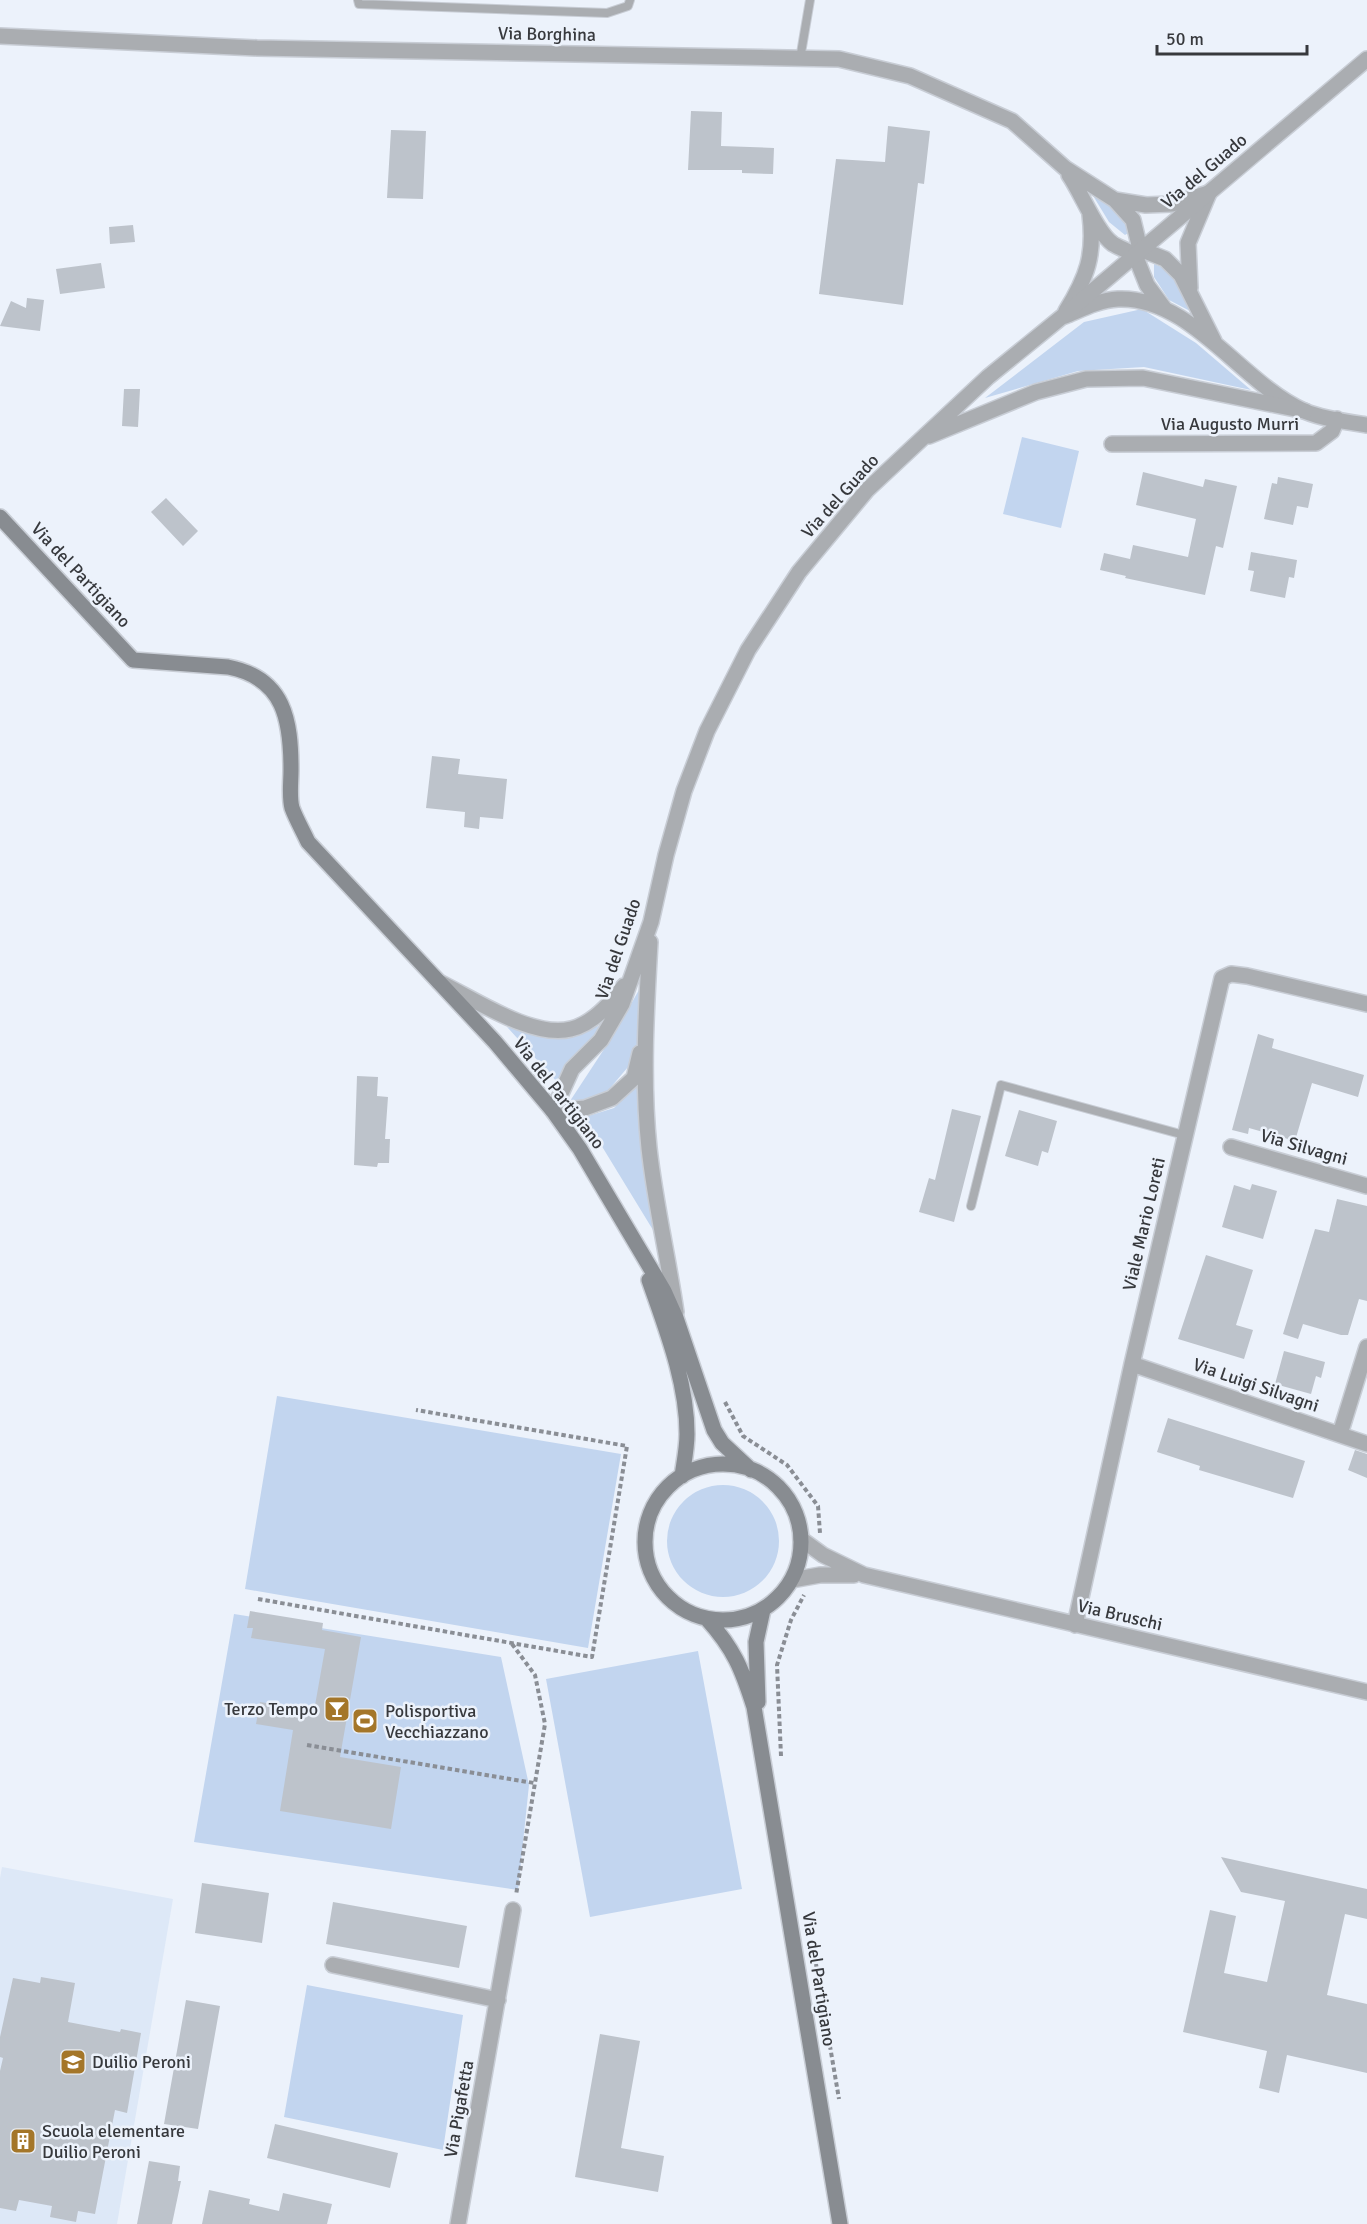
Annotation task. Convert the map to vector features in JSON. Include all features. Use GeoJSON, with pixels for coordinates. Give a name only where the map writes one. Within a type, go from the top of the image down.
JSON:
{"type":"FeatureCollection","features":[{"type":"Feature","properties":{"kind":"main road","name":"Via del Partigiano"},"geometry":{"type":"LineString","coordinates":[[0,517],[133,660],[243,670],[259,678],[278,698],[288,720],[291,739],[291,806],[308,842],[501,1049],[553,1110],[580,1149],[659,1282],[676,1317],[714,1430],[727,1448],[752,1470]]}},
{"type":"Feature","properties":{"kind":"main road","name":"Via del Partigiano"},"geometry":{"type":"LineString","coordinates":[[633,1238],[664,1322],[685,1406],[687,1434],[682,1476]]}},
{"type":"Feature","properties":{"kind":"main road"},"geometry":{"type":"LineString","coordinates":[[728,1464],[752,1470],[771,1481],[787,1497],[797,1516],[801,1539],[799,1560],[792,1580],[780,1597],[763,1610],[745,1617],[707,1619],[685,1611],[667,1597],[654,1578],[646,1556],[646,1533],[652,1510],[664,1491],[682,1476],[704,1467],[728,1464]]}},
{"type":"Feature","properties":{"kind":"main road","name":"Via del Partigiano"},"geometry":{"type":"LineString","coordinates":[[761,1741],[756,1642],[763,1610]]}},
{"type":"Feature","properties":{"kind":"main road","name":"Via del Partigiano"},"geometry":{"type":"LineString","coordinates":[[707,1619],[736,1656],[754,1707],[840,2224]]}},
{"type":"Feature","properties":{"kind":"street","name":"Via Borghina"},"geometry":{"type":"LineString","coordinates":[[0,36],[257,48],[839,59],[910,76],[1012,121],[1065,168],[1115,201],[1133,220],[1138,252],[1111,243],[1090,213],[1081,191],[1065,168]]}},
{"type":"Feature","properties":{"kind":"street","name":"Via del Guado"},"geometry":{"type":"LineString","coordinates":[[553,1110],[572,1069],[601,1040],[622,1004],[651,922],[666,855],[684,791],[707,731],[748,650],[798,572],[867,490],[988,377],[1367,59]]}},
{"type":"Feature","properties":{"kind":"street","name":"Via Borghina"},"geometry":{"type":"LineString","coordinates":[[1115,201],[1146,205],[1172,204],[1209,193]]}},
{"type":"Feature","properties":{"kind":"street","name":"Via Augusto Murri"},"geometry":{"type":"LineString","coordinates":[[1190,294],[1188,243],[1209,193]]}},
{"type":"Feature","properties":{"kind":"street"},"geometry":{"type":"LineString","coordinates":[[1063,316],[1082,285],[1089,265],[1092,234],[1090,213]]}},
{"type":"Feature","properties":{"kind":"street","name":"Via Augusto Murri"},"geometry":{"type":"LineString","coordinates":[[1166,310],[1147,285],[1138,252],[1165,259],[1181,275],[1214,341]]}},
{"type":"Feature","properties":{"kind":"street","name":"Via Augusto Murri"},"geometry":{"type":"LineString","coordinates":[[1063,316],[1097,303],[1116,299],[1142,300],[1166,310],[1214,341],[1254,379],[1305,411],[1367,425]]}},
{"type":"Feature","properties":{"kind":"street"},"geometry":{"type":"LineString","coordinates":[[921,440],[1036,392],[1086,379],[1143,378],[1305,411]]}},
{"type":"Feature","properties":{"kind":"street","name":"Via Augusto Murri"},"geometry":{"type":"LineString","coordinates":[[1112,444],[1316,443],[1332,431],[1337,419]]}},
{"type":"Feature","properties":{"kind":"street"},"geometry":{"type":"LineString","coordinates":[[651,922],[646,1027],[646,1102],[655,1195],[668,1256],[676,1317]]}},
{"type":"Feature","properties":{"kind":"street"},"geometry":{"type":"LineString","coordinates":[[439,982],[522,1024],[550,1032],[572,1029],[592,1019],[613,1000],[634,971]]}},
{"type":"Feature","properties":{"kind":"street","name":"Viale Mario Loreti"},"geometry":{"type":"LineString","coordinates":[[1074,1625],[1184,1135],[1222,978],[1231,974],[1241,975],[1367,1004]]}},
{"type":"Feature","properties":{"kind":"street"},"geometry":{"type":"LineString","coordinates":[[553,1110],[585,1108],[612,1098],[634,1078],[646,1027]]}},
{"type":"Feature","properties":{"kind":"street","name":"Via Silvagni"},"geometry":{"type":"LineString","coordinates":[[1231,1146],[1367,1186]]}},
{"type":"Feature","properties":{"kind":"street"},"geometry":{"type":"LineString","coordinates":[[1340,1434],[1367,1347]]}},
{"type":"Feature","properties":{"kind":"street","name":"Via Luigi Silvagni"},"geometry":{"type":"LineString","coordinates":[[1132,1364],[1367,1444]]}},
{"type":"Feature","properties":{"kind":"street","name":"Via Bruschi"},"geometry":{"type":"LineString","coordinates":[[801,1539],[823,1555],[864,1575],[1367,1692]]}},
{"type":"Feature","properties":{"kind":"street","name":"Via Bruschi"},"geometry":{"type":"LineString","coordinates":[[792,1580],[820,1575],[864,1575]]}},
{"type":"Feature","properties":{"kind":"street","name":"Via Pigafetta"},"geometry":{"type":"LineString","coordinates":[[458,2224],[513,1910]]}},
{"type":"Feature","properties":{"kind":"street"},"geometry":{"type":"LineString","coordinates":[[333,1965],[498,2000]]}},
{"type":"Feature","properties":{"kind":"lane"},"geometry":{"type":"LineString","coordinates":[[358,0],[359,4],[607,13],[628,6],[630,0]]}},
{"type":"Feature","properties":{"kind":"lane"},"geometry":{"type":"LineString","coordinates":[[800,58],[810,0]]}},
{"type":"Feature","properties":{"kind":"lane"},"geometry":{"type":"LineString","coordinates":[[970,1206],[1001,1085],[1184,1135]]}},
{"type":"Feature","properties":{"kind":"path"},"geometry":{"type":"LineString","coordinates":[[724,1401],[743,1436],[787,1465],[818,1506],[823,1555]]}},
{"type":"Feature","properties":{"kind":"path"},"geometry":{"type":"LineString","coordinates":[[258,1599],[592,1657],[627,1446],[416,1410]]}},
{"type":"Feature","properties":{"kind":"path"},"geometry":{"type":"LineString","coordinates":[[781,1756],[777,1665],[791,1620],[805,1593],[820,1575]]}},
{"type":"Feature","properties":{"kind":"path"},"geometry":{"type":"LineString","coordinates":[[511,1643],[535,1676],[544,1724],[513,1910]]}},
{"type":"Feature","properties":{"kind":"path"},"geometry":{"type":"LineString","coordinates":[[307,1745],[534,1783]]}},
{"type":"Feature","properties":{"kind":"path"},"geometry":{"type":"LineString","coordinates":[[815,1955],[840,2107]]}},
{"type":"Feature","properties":{"kind":"shaded area"},"geometry":{"type":"Polygon","coordinates":[[[1092,194],[1115,209],[1130,232],[1125,235],[1109,222],[1092,194]]]}},
{"type":"Feature","properties":{"kind":"shaded area"},"geometry":{"type":"Polygon","coordinates":[[[1154,264],[1169,270],[1186,298],[1190,311],[1169,300],[1154,277],[1154,264]]]}},
{"type":"Feature","properties":{"kind":"shaded area"},"geometry":{"type":"Polygon","coordinates":[[[1142,309],[1196,343],[1251,390],[1144,367],[1078,371],[985,398],[1084,322],[1142,309]]]}},
{"type":"Feature","properties":{"kind":"shaded area"},"geometry":{"type":"Polygon","coordinates":[[[1022,437],[1079,451],[1061,528],[1003,514],[1022,437]]]}},
{"type":"Feature","properties":{"kind":"shaded area"},"geometry":{"type":"Polygon","coordinates":[[[640,988],[641,1022],[634,1060],[605,1094],[587,1100],[570,1101],[616,1031],[640,988]]]}},
{"type":"Feature","properties":{"kind":"shaded area"},"geometry":{"type":"Polygon","coordinates":[[[602,1025],[558,1083],[507,1027],[555,1038],[602,1025]]]}},
{"type":"Feature","properties":{"kind":"shaded area"},"geometry":{"type":"Polygon","coordinates":[[[640,1081],[653,1230],[595,1135],[582,1118],[614,1108],[640,1081]]]}},
{"type":"Feature","properties":{"kind":"shaded area"},"geometry":{"type":"Polygon","coordinates":[[[277,1396],[621,1454],[588,1648],[245,1589],[277,1396]]]}},
{"type":"Feature","properties":{"kind":"shaded area"},"geometry":{"type":"Polygon","coordinates":[[[723,1485],[745,1489],[763,1501],[775,1519],[779,1541],[775,1563],[763,1581],[745,1593],[723,1597],[701,1593],[683,1581],[671,1563],[667,1541],[671,1519],[683,1501],[701,1489],[723,1485]]]}},
{"type":"Feature","properties":{"kind":"shaded area","name":"Polisportiva Vecchiazzano"},"geometry":{"type":"Polygon","coordinates":[[[234,1614],[501,1657],[529,1785],[518,1890],[194,1842],[234,1614]]]}},
{"type":"Feature","properties":{"kind":"shaded area"},"geometry":{"type":"Polygon","coordinates":[[[698,1651],[742,1889],[590,1917],[546,1679],[698,1651]]]}},
{"type":"Feature","properties":{"kind":"shaded area","name":"Duilio Peroni"},"geometry":{"type":"Polygon","coordinates":[[[2,1867],[173,1899],[117,2224],[0,2224],[0,1878],[2,1867]]]}},
{"type":"Feature","properties":{"kind":"shaded area"},"geometry":{"type":"Polygon","coordinates":[[[307,1985],[463,2015],[443,2150],[284,2117],[307,1985]]]}},
{"type":"Feature","properties":{"kind":"building"},"geometry":{"type":"Polygon","coordinates":[[[691,111],[722,112],[721,146],[774,148],[773,174],[742,173],[742,170],[688,170],[691,111]]]}},
{"type":"Feature","properties":{"kind":"building"},"geometry":{"type":"Polygon","coordinates":[[[888,126],[930,131],[924,184],[918,183],[903,305],[819,294],[836,159],[885,162],[888,126]]]}},
{"type":"Feature","properties":{"kind":"building"},"geometry":{"type":"Polygon","coordinates":[[[391,130],[426,131],[423,199],[387,198],[391,130]]]}},
{"type":"Feature","properties":{"kind":"building"},"geometry":{"type":"Polygon","coordinates":[[[133,225],[135,242],[110,244],[109,227],[133,225]]]}},
{"type":"Feature","properties":{"kind":"building"},"geometry":{"type":"Polygon","coordinates":[[[101,263],[105,288],[60,294],[56,269],[101,263]]]}},
{"type":"Feature","properties":{"kind":"building"},"geometry":{"type":"Polygon","coordinates":[[[27,298],[44,300],[40,331],[0,326],[11,301],[26,308],[27,298]]]}},
{"type":"Feature","properties":{"kind":"building"},"geometry":{"type":"Polygon","coordinates":[[[124,389],[140,389],[138,427],[122,426],[124,389]]]}},
{"type":"Feature","properties":{"kind":"building"},"geometry":{"type":"Polygon","coordinates":[[[1143,472],[1203,487],[1205,479],[1237,486],[1223,548],[1216,546],[1205,595],[1125,578],[1126,576],[1100,570],[1104,553],[1130,559],[1133,545],[1188,557],[1196,519],[1136,505],[1143,472]]]}},
{"type":"Feature","properties":{"kind":"building"},"geometry":{"type":"Polygon","coordinates":[[[1278,477],[1313,484],[1308,508],[1297,506],[1293,525],[1264,519],[1272,483],[1277,484],[1278,477]]]}},
{"type":"Feature","properties":{"kind":"building"},"geometry":{"type":"Polygon","coordinates":[[[166,498],[198,531],[183,546],[151,512],[166,498]]]}},
{"type":"Feature","properties":{"kind":"building"},"geometry":{"type":"Polygon","coordinates":[[[1251,552],[1297,560],[1294,578],[1289,577],[1285,598],[1250,591],[1254,571],[1248,570],[1251,552]]]}},
{"type":"Feature","properties":{"kind":"building"},"geometry":{"type":"Polygon","coordinates":[[[432,756],[460,759],[458,774],[507,779],[503,819],[480,817],[479,829],[464,827],[465,812],[426,808],[432,756]]]}},
{"type":"Feature","properties":{"kind":"building"},"geometry":{"type":"Polygon","coordinates":[[[1258,1034],[1274,1039],[1272,1048],[1364,1075],[1358,1097],[1312,1083],[1295,1141],[1249,1128],[1248,1134],[1232,1130],[1258,1034]]]}},
{"type":"Feature","properties":{"kind":"building"},"geometry":{"type":"Polygon","coordinates":[[[357,1076],[378,1077],[377,1096],[388,1097],[385,1139],[390,1139],[389,1163],[378,1163],[377,1167],[354,1165],[357,1076]]]}},
{"type":"Feature","properties":{"kind":"building"},"geometry":{"type":"Polygon","coordinates":[[[952,1109],[981,1116],[954,1222],[919,1212],[929,1178],[935,1180],[952,1109]]]}},
{"type":"Feature","properties":{"kind":"building"},"geometry":{"type":"Polygon","coordinates":[[[1019,1110],[1057,1121],[1048,1153],[1042,1151],[1038,1166],[1005,1156],[1019,1110]]]}},
{"type":"Feature","properties":{"kind":"building"},"geometry":{"type":"Polygon","coordinates":[[[1252,1184],[1277,1191],[1263,1239],[1222,1227],[1234,1185],[1250,1190],[1252,1184]]]}},
{"type":"Feature","properties":{"kind":"building"},"geometry":{"type":"Polygon","coordinates":[[[1337,1199],[1367,1206],[1367,1301],[1359,1299],[1348,1335],[1303,1324],[1298,1339],[1283,1334],[1315,1229],[1329,1232],[1337,1199]]]}},
{"type":"Feature","properties":{"kind":"building"},"geometry":{"type":"Polygon","coordinates":[[[1206,1255],[1253,1270],[1236,1325],[1253,1330],[1244,1359],[1178,1339],[1206,1255]]]}},
{"type":"Feature","properties":{"kind":"building"},"geometry":{"type":"Polygon","coordinates":[[[1284,1351],[1325,1362],[1321,1378],[1316,1376],[1311,1394],[1275,1384],[1284,1351]]]}},
{"type":"Feature","properties":{"kind":"building"},"geometry":{"type":"Polygon","coordinates":[[[1168,1418],[1305,1461],[1293,1498],[1199,1470],[1200,1466],[1157,1452],[1168,1418]]]}},
{"type":"Feature","properties":{"kind":"building"},"geometry":{"type":"Polygon","coordinates":[[[1355,1450],[1367,1454],[1367,1478],[1348,1470],[1355,1450]]]}},
{"type":"Feature","properties":{"kind":"building"},"geometry":{"type":"Polygon","coordinates":[[[250,1611],[323,1623],[322,1630],[361,1637],[340,1757],[401,1767],[391,1829],[280,1811],[293,1730],[256,1724],[260,1702],[314,1711],[325,1649],[251,1638],[253,1628],[247,1628],[250,1611]]]}},
{"type":"Feature","properties":{"kind":"building"},"geometry":{"type":"Polygon","coordinates":[[[1221,1857],[1367,1889],[1367,1919],[1345,1914],[1327,1995],[1367,2004],[1367,2073],[1287,2055],[1279,2093],[1259,2088],[1267,2051],[1183,2032],[1210,1910],[1236,1916],[1224,1973],[1267,1982],[1285,1901],[1241,1892],[1221,1857]]]}},
{"type":"Feature","properties":{"kind":"building"},"geometry":{"type":"Polygon","coordinates":[[[202,1883],[269,1893],[262,1943],[195,1933],[202,1883]]]}},
{"type":"Feature","properties":{"kind":"building"},"geometry":{"type":"Polygon","coordinates":[[[333,1902],[467,1926],[459,1968],[326,1944],[333,1902]]]}},
{"type":"Feature","properties":{"kind":"building"},"geometry":{"type":"Polygon","coordinates":[[[41,1977],[75,1983],[68,2022],[120,2032],[121,2029],[141,2033],[127,2113],[115,2110],[95,2214],[78,2211],[76,2222],[50,2217],[52,2206],[19,2200],[16,2211],[0,2208],[0,2071],[3,2058],[0,2057],[0,2037],[13,1978],[40,1983],[41,1977]]]}},
{"type":"Feature","properties":{"kind":"building"},"geometry":{"type":"Polygon","coordinates":[[[186,2000],[220,2006],[198,2129],[164,2124],[186,2000]]]}},
{"type":"Feature","properties":{"kind":"building"},"geometry":{"type":"Polygon","coordinates":[[[600,2034],[640,2041],[621,2148],[664,2156],[658,2192],[575,2177],[600,2034]]]}},
{"type":"Feature","properties":{"kind":"building"},"geometry":{"type":"Polygon","coordinates":[[[275,2124],[398,2153],[390,2188],[267,2158],[275,2124]]]}},
{"type":"Feature","properties":{"kind":"building"},"geometry":{"type":"Polygon","coordinates":[[[149,2161],[180,2166],[178,2181],[181,2181],[172,2224],[137,2224],[149,2161]]]}},
{"type":"Feature","properties":{"kind":"building"},"geometry":{"type":"Polygon","coordinates":[[[209,2190],[250,2199],[249,2204],[279,2211],[283,2193],[332,2204],[327,2224],[202,2224],[209,2190]]]}},
{"type":"Feature","properties":{"kind":"place","name":"Terzo Tempo"},"geometry":{"type":"Point","coordinates":[337,1709]}},
{"type":"Feature","properties":{"kind":"place","name":"Polisportiva Vecchiazzano"},"geometry":{"type":"Point","coordinates":[365,1721]}},
{"type":"Feature","properties":{"kind":"place","name":"Duilio Peroni"},"geometry":{"type":"Point","coordinates":[73,2062]}},
{"type":"Feature","properties":{"kind":"place","name":"Scuola elementare Duilio Peroni"},"geometry":{"type":"Point","coordinates":[23,2141]}}]}
